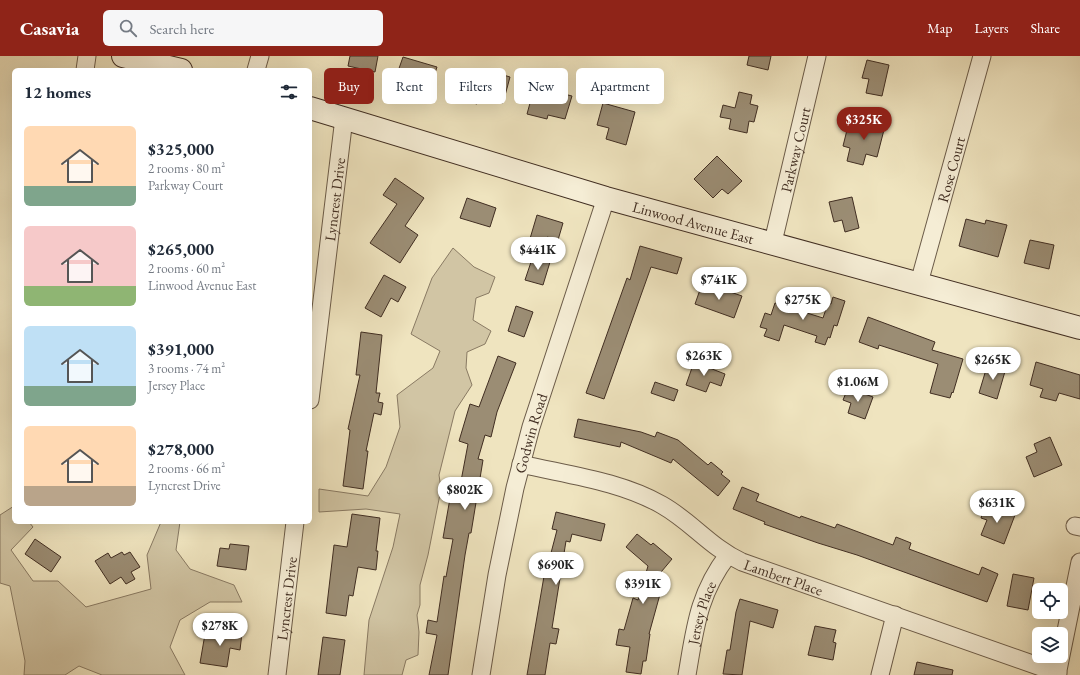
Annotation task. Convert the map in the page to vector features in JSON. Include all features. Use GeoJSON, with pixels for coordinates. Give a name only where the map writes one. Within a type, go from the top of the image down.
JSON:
{"type":"FeatureCollection","features":[{"type":"Feature","properties":{"kind":"main road"},"geometry":{"type":"LineString","coordinates":[[124,56],[173,68]]}},
{"type":"Feature","properties":{"kind":"main road","name":"Linwood Avenue East"},"geometry":{"type":"LineString","coordinates":[[312,109],[606,198],[773,242],[1080,328]]}},
{"type":"Feature","properties":{"kind":"street"},"geometry":{"type":"LineString","coordinates":[[85,68],[87,56]]}},
{"type":"Feature","properties":{"kind":"street"},"geometry":{"type":"LineString","coordinates":[[257,68],[260,56]]}},
{"type":"Feature","properties":{"kind":"street","name":"Parkway Court"},"geometry":{"type":"LineString","coordinates":[[773,242],[817,56]]}},
{"type":"Feature","properties":{"kind":"street","name":"Rose Court"},"geometry":{"type":"LineString","coordinates":[[919,283],[982,56]]}},
{"type":"Feature","properties":{"kind":"street","name":"Lyncrest Drive"},"geometry":{"type":"LineString","coordinates":[[312,383],[344,118]]}},
{"type":"Feature","properties":{"kind":"street","name":"Godwin Road"},"geometry":{"type":"LineString","coordinates":[[481,675],[497,575],[521,464],[531,427],[606,198]]}},
{"type":"Feature","properties":{"kind":"street","name":"Lambert Place"},"geometry":{"type":"LineString","coordinates":[[521,464],[617,487],[640,495],[683,519],[717,549],[728,556],[1057,674]]}},
{"type":"Feature","properties":{"kind":"street","name":"Lyncrest Drive"},"geometry":{"type":"LineString","coordinates":[[277,675],[295,524]]}},
{"type":"Feature","properties":{"kind":"street","name":"Jersey Place"},"geometry":{"type":"LineString","coordinates":[[687,675],[701,604],[717,569],[728,556]]}},
{"type":"Feature","properties":{"kind":"street"},"geometry":{"type":"LineString","coordinates":[[1057,674],[1080,562]]}},
{"type":"Feature","properties":{"kind":"street"},"geometry":{"type":"LineString","coordinates":[[880,675],[895,615]]}},
{"type":"Feature","properties":{"kind":"shaded area"},"geometry":{"type":"Polygon","coordinates":[[[453,248],[474,267],[495,277],[489,293],[476,298],[473,320],[491,331],[485,344],[467,352],[466,368],[472,385],[455,411],[439,475],[441,489],[428,555],[420,585],[420,605],[417,615],[419,632],[418,655],[406,660],[402,675],[364,675],[369,620],[393,547],[400,514],[366,509],[319,512],[319,489],[368,496],[386,467],[400,427],[397,395],[433,368],[440,351],[411,334],[432,278],[453,248]]]}},
{"type":"Feature","properties":{"kind":"shaded area"},"geometry":{"type":"Polygon","coordinates":[[[12,507],[12,524],[31,524],[33,527],[11,550],[33,581],[58,581],[86,607],[151,589],[147,555],[160,524],[180,524],[176,550],[190,569],[234,585],[242,602],[210,602],[180,620],[170,647],[185,675],[102,675],[79,666],[65,675],[24,675],[25,661],[10,586],[0,583],[0,515],[12,507]]]}},
{"type":"Feature","properties":{"kind":"building"},"geometry":{"type":"Polygon","coordinates":[[[350,56],[378,56],[375,72],[374,68],[357,68],[348,66],[350,56]]]}},
{"type":"Feature","properties":{"kind":"building"},"geometry":{"type":"Polygon","coordinates":[[[749,56],[771,56],[768,70],[747,65],[749,56]]]}},
{"type":"Feature","properties":{"kind":"building"},"geometry":{"type":"Polygon","coordinates":[[[403,57],[437,67],[437,68],[399,68],[403,57]]]}},
{"type":"Feature","properties":{"kind":"building"},"geometry":{"type":"Polygon","coordinates":[[[867,60],[889,65],[882,96],[866,93],[869,79],[862,78],[867,60]]]}},
{"type":"Feature","properties":{"kind":"building"},"geometry":{"type":"Polygon","coordinates":[[[506,76],[510,77],[506,92],[506,76]]]}},
{"type":"Feature","properties":{"kind":"building"},"geometry":{"type":"Polygon","coordinates":[[[739,92],[752,95],[750,104],[758,106],[754,122],[749,121],[747,133],[729,129],[731,119],[720,117],[723,105],[735,108],[739,92]]]}},
{"type":"Feature","properties":{"kind":"building"},"geometry":{"type":"Polygon","coordinates":[[[568,95],[572,96],[565,119],[548,115],[547,119],[527,114],[530,104],[568,104],[568,95]]]}},
{"type":"Feature","properties":{"kind":"building"},"geometry":{"type":"Polygon","coordinates":[[[603,104],[635,112],[626,145],[606,139],[609,128],[597,125],[603,104]]]}},
{"type":"Feature","properties":{"kind":"building"},"geometry":{"type":"Polygon","coordinates":[[[870,118],[886,122],[877,157],[866,154],[863,165],[847,161],[850,148],[843,146],[848,126],[867,131],[870,118]]]}},
{"type":"Feature","properties":{"kind":"building"},"geometry":{"type":"Polygon","coordinates":[[[717,156],[742,181],[728,194],[722,189],[713,198],[694,179],[717,156]]]}},
{"type":"Feature","properties":{"kind":"building"},"geometry":{"type":"Polygon","coordinates":[[[395,178],[424,198],[405,226],[418,235],[400,263],[370,243],[397,204],[383,195],[395,178]]]}},
{"type":"Feature","properties":{"kind":"building"},"geometry":{"type":"Polygon","coordinates":[[[852,197],[859,228],[845,232],[842,220],[834,222],[829,202],[852,197]]]}},
{"type":"Feature","properties":{"kind":"building"},"geometry":{"type":"Polygon","coordinates":[[[467,198],[496,208],[490,227],[460,218],[467,198]]]}},
{"type":"Feature","properties":{"kind":"building"},"geometry":{"type":"Polygon","coordinates":[[[537,215],[563,223],[558,240],[547,237],[544,247],[529,242],[537,215]]]}},
{"type":"Feature","properties":{"kind":"building"},"geometry":{"type":"Polygon","coordinates":[[[966,219],[985,224],[986,220],[1007,225],[998,257],[959,246],[966,219]]]}},
{"type":"Feature","properties":{"kind":"building"},"geometry":{"type":"Polygon","coordinates":[[[1030,240],[1054,245],[1049,269],[1024,263],[1030,240]]]}},
{"type":"Feature","properties":{"kind":"building"},"geometry":{"type":"Polygon","coordinates":[[[640,246],[682,258],[677,274],[651,267],[604,399],[586,393],[627,278],[630,280],[640,246]]]}},
{"type":"Feature","properties":{"kind":"building"},"geometry":{"type":"Polygon","coordinates":[[[533,256],[550,262],[543,285],[525,280],[533,256]]]}},
{"type":"Feature","properties":{"kind":"building"},"geometry":{"type":"Polygon","coordinates":[[[384,275],[406,287],[398,302],[391,298],[381,317],[365,308],[384,275]]]}},
{"type":"Feature","properties":{"kind":"building"},"geometry":{"type":"Polygon","coordinates":[[[702,284],[742,296],[734,318],[695,304],[702,284]]]}},
{"type":"Feature","properties":{"kind":"building"},"geometry":{"type":"Polygon","coordinates":[[[833,297],[845,301],[837,326],[834,325],[830,338],[828,337],[825,345],[815,342],[817,336],[784,325],[779,341],[764,336],[767,329],[760,327],[765,313],[771,315],[775,303],[823,318],[828,303],[831,304],[833,297]]]}},
{"type":"Feature","properties":{"kind":"building"},"geometry":{"type":"Polygon","coordinates":[[[516,306],[533,312],[524,337],[508,331],[516,306]]]}},
{"type":"Feature","properties":{"kind":"building"},"geometry":{"type":"Polygon","coordinates":[[[868,317],[935,342],[932,350],[963,359],[953,393],[952,392],[950,398],[930,393],[938,364],[879,345],[878,349],[859,342],[868,317]]]}},
{"type":"Feature","properties":{"kind":"building"},"geometry":{"type":"Polygon","coordinates":[[[361,332],[382,335],[376,393],[380,393],[378,402],[383,403],[381,415],[374,413],[366,451],[368,451],[363,489],[343,486],[350,430],[348,429],[360,375],[356,375],[361,332]]]}},
{"type":"Feature","properties":{"kind":"building"},"geometry":{"type":"Polygon","coordinates":[[[498,356],[516,363],[497,412],[491,437],[485,435],[478,459],[483,460],[471,533],[469,533],[465,555],[448,675],[429,675],[437,635],[426,633],[428,620],[437,622],[444,576],[446,577],[453,539],[443,538],[453,479],[461,481],[468,444],[459,441],[470,404],[479,407],[498,356]]]}},
{"type":"Feature","properties":{"kind":"building"},"geometry":{"type":"Polygon","coordinates":[[[694,362],[725,374],[721,386],[710,382],[706,392],[686,385],[694,362]]]}},
{"type":"Feature","properties":{"kind":"building"},"geometry":{"type":"Polygon","coordinates":[[[1036,362],[1080,375],[1080,399],[1059,393],[1056,401],[1040,397],[1043,389],[1030,385],[1036,362]]]}},
{"type":"Feature","properties":{"kind":"building"},"geometry":{"type":"Polygon","coordinates":[[[988,363],[1006,368],[997,399],[979,393],[988,363]]]}},
{"type":"Feature","properties":{"kind":"building"},"geometry":{"type":"Polygon","coordinates":[[[655,382],[678,390],[674,401],[651,393],[655,382]]]}},
{"type":"Feature","properties":{"kind":"building"},"geometry":{"type":"Polygon","coordinates":[[[848,388],[873,397],[865,419],[848,413],[851,403],[843,400],[848,388]]]}},
{"type":"Feature","properties":{"kind":"building"},"geometry":{"type":"Polygon","coordinates":[[[578,419],[641,432],[655,437],[657,432],[678,440],[708,465],[711,462],[723,472],[721,474],[730,481],[718,496],[673,459],[671,463],[621,442],[620,447],[574,437],[578,419]]]}},
{"type":"Feature","properties":{"kind":"building"},"geometry":{"type":"Polygon","coordinates":[[[1050,437],[1062,465],[1034,477],[1026,457],[1037,452],[1034,444],[1050,437]]]}},
{"type":"Feature","properties":{"kind":"building"},"geometry":{"type":"Polygon","coordinates":[[[742,487],[759,494],[756,501],[800,518],[801,516],[835,528],[837,524],[893,545],[896,537],[911,543],[909,549],[979,575],[982,567],[998,574],[987,602],[857,555],[764,524],[765,522],[733,509],[742,487]]]}},
{"type":"Feature","properties":{"kind":"building"},"geometry":{"type":"Polygon","coordinates":[[[985,507],[992,510],[993,507],[1015,515],[1004,544],[981,535],[987,520],[981,518],[985,507]]]}},
{"type":"Feature","properties":{"kind":"building"},"geometry":{"type":"Polygon","coordinates":[[[556,512],[605,524],[601,541],[572,534],[570,542],[566,541],[552,628],[559,629],[556,644],[550,643],[545,675],[527,675],[548,553],[551,553],[557,530],[552,529],[556,512]]]}},
{"type":"Feature","properties":{"kind":"building"},"geometry":{"type":"Polygon","coordinates":[[[352,514],[380,518],[376,551],[378,551],[376,570],[358,567],[353,596],[349,595],[346,616],[326,613],[334,545],[347,547],[352,514]]]}},
{"type":"Feature","properties":{"kind":"building"},"geometry":{"type":"Polygon","coordinates":[[[637,534],[651,545],[653,543],[672,559],[651,584],[662,587],[649,634],[646,661],[643,661],[641,674],[626,672],[630,647],[616,645],[619,629],[624,630],[633,598],[638,600],[648,566],[626,547],[637,534]]]}},
{"type":"Feature","properties":{"kind":"building"},"geometry":{"type":"Polygon","coordinates":[[[35,539],[61,557],[51,572],[25,554],[35,539]]]}},
{"type":"Feature","properties":{"kind":"building"},"geometry":{"type":"Polygon","coordinates":[[[230,544],[249,546],[246,570],[217,566],[220,548],[229,549],[230,544]]]}},
{"type":"Feature","properties":{"kind":"building"},"geometry":{"type":"Polygon","coordinates":[[[122,552],[124,555],[130,552],[140,567],[131,572],[135,579],[126,584],[121,577],[110,584],[95,561],[108,553],[111,558],[122,552]]]}},
{"type":"Feature","properties":{"kind":"building"},"geometry":{"type":"Polygon","coordinates":[[[1013,574],[1034,578],[1028,610],[1007,606],[1013,574]]]}},
{"type":"Feature","properties":{"kind":"building"},"geometry":{"type":"Polygon","coordinates":[[[740,599],[778,610],[773,628],[750,621],[742,675],[723,674],[727,650],[730,650],[736,612],[740,599]]]}},
{"type":"Feature","properties":{"kind":"building"},"geometry":{"type":"Polygon","coordinates":[[[815,626],[836,630],[833,642],[836,643],[833,660],[808,655],[815,626]]]}},
{"type":"Feature","properties":{"kind":"building"},"geometry":{"type":"Polygon","coordinates":[[[212,628],[242,633],[240,650],[230,648],[227,667],[200,663],[205,634],[211,635],[212,628]]]}},
{"type":"Feature","properties":{"kind":"building"},"geometry":{"type":"Polygon","coordinates":[[[323,637],[345,640],[340,675],[318,675],[323,637]]]}},
{"type":"Feature","properties":{"kind":"building"},"geometry":{"type":"Polygon","coordinates":[[[917,662],[953,670],[952,675],[914,675],[917,662]]]}}]}
